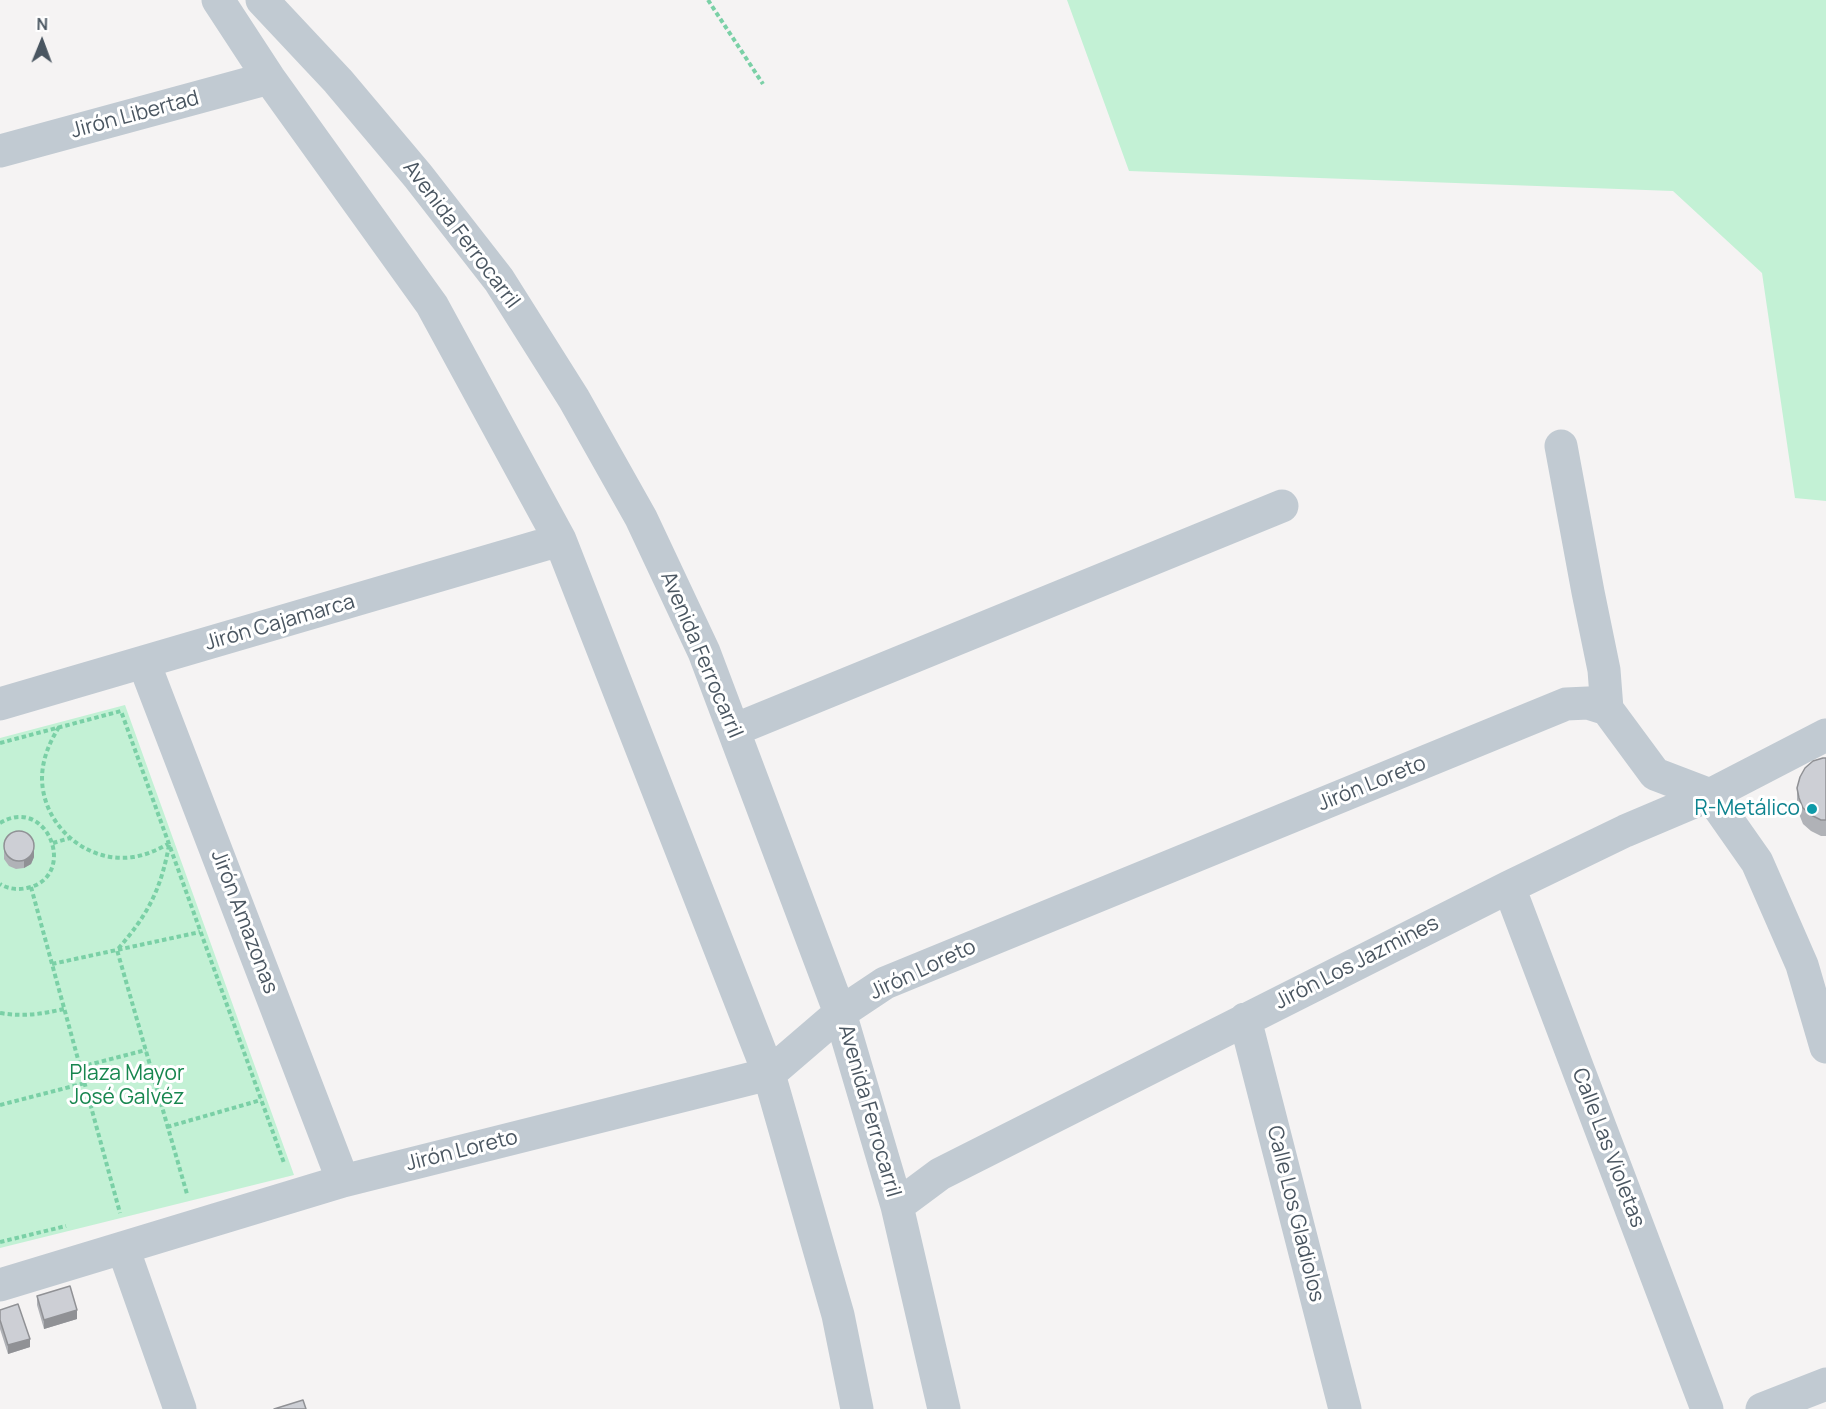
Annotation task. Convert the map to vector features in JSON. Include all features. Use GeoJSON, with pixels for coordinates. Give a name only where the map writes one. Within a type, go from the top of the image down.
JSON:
{"type":"FeatureCollection","features":[{"type":"Feature","properties":{"kind":"street"},"geometry":{"type":"LineString","coordinates":[[218,0],[269,78],[432,305],[560,540],[769,1074],[838,1315],[857,1409]]}},
{"type":"Feature","properties":{"kind":"street","name":"Avenida Ferrocarril"},"geometry":{"type":"LineString","coordinates":[[262,0],[345,89],[418,176],[500,280],[574,399],[640,519],[704,652],[840,1013],[897,1206],[945,1409]]}},
{"type":"Feature","properties":{"kind":"street","name":"Jirón Libertad"},"geometry":{"type":"LineString","coordinates":[[0,151],[269,78]]}},
{"type":"Feature","properties":{"kind":"street"},"geometry":{"type":"LineString","coordinates":[[1561,446],[1604,670],[1607,709],[1655,774],[1710,795],[1757,862],[1815,971],[1826,1047]]}},
{"type":"Feature","properties":{"kind":"street"},"geometry":{"type":"LineString","coordinates":[[734,730],[1282,506]]}},
{"type":"Feature","properties":{"kind":"street","name":"Jirón Cajamarca"},"geometry":{"type":"LineString","coordinates":[[0,704],[560,540]]}},
{"type":"Feature","properties":{"kind":"street","name":"Jirón Amazonas"},"geometry":{"type":"LineString","coordinates":[[144,663],[343,1181]]}},
{"type":"Feature","properties":{"kind":"street","name":"Jirón Loreto"},"geometry":{"type":"LineString","coordinates":[[0,1285],[343,1181],[769,1074],[840,1013],[885,983],[1566,704],[1588,703],[1607,709]]}},
{"type":"Feature","properties":{"kind":"street","name":"Jirón Los Jazmines"},"geometry":{"type":"LineString","coordinates":[[897,1206],[940,1174],[1245,1019],[1625,831],[1710,795],[1826,735]]}},
{"type":"Feature","properties":{"kind":"street","name":"Calle Las Violetas"},"geometry":{"type":"LineString","coordinates":[[1509,887],[1707,1409]]}},
{"type":"Feature","properties":{"kind":"street","name":"Calle Los Gladiolos"},"geometry":{"type":"LineString","coordinates":[[1245,1019],[1345,1409]]}},
{"type":"Feature","properties":{"kind":"street"},"geometry":{"type":"LineString","coordinates":[[123,1248],[180,1409]]}},
{"type":"Feature","properties":{"kind":"street"},"geometry":{"type":"LineString","coordinates":[[1762,1409],[1826,1384]]}},
{"type":"Feature","properties":{"kind":"path"},"geometry":{"type":"LineString","coordinates":[[708,0],[763,84]]}},
{"type":"Feature","properties":{"kind":"path"},"geometry":{"type":"LineString","coordinates":[[0,743],[121,711],[286,1171]]}},
{"type":"Feature","properties":{"kind":"path"},"geometry":{"type":"LineString","coordinates":[[59,727],[49,743],[42,778],[44,796],[50,813],[60,829],[75,842],[92,852],[112,857],[132,857],[151,853],[169,844]]}},
{"type":"Feature","properties":{"kind":"path"},"geometry":{"type":"LineString","coordinates":[[0,823],[7,819],[21,817],[34,821],[46,829],[53,843],[55,855],[52,869],[43,880],[31,887],[17,889],[0,884]]}},
{"type":"Feature","properties":{"kind":"path"},"geometry":{"type":"LineString","coordinates":[[53,843],[71,838]]}},
{"type":"Feature","properties":{"kind":"path"},"geometry":{"type":"LineString","coordinates":[[117,950],[135,930],[149,907],[165,866],[169,844]]}},
{"type":"Feature","properties":{"kind":"path"},"geometry":{"type":"LineString","coordinates":[[31,887],[120,1213]]}},
{"type":"Feature","properties":{"kind":"path"},"geometry":{"type":"LineString","coordinates":[[52,964],[200,932]]}},
{"type":"Feature","properties":{"kind":"path"},"geometry":{"type":"LineString","coordinates":[[117,950],[187,1196]]}},
{"type":"Feature","properties":{"kind":"path"},"geometry":{"type":"LineString","coordinates":[[0,1013],[16,1016],[37,1015],[64,1009]]}},
{"type":"Feature","properties":{"kind":"path"},"geometry":{"type":"LineString","coordinates":[[80,1067],[146,1050]]}},
{"type":"Feature","properties":{"kind":"path"},"geometry":{"type":"LineString","coordinates":[[0,1105],[85,1083]]}},
{"type":"Feature","properties":{"kind":"path"},"geometry":{"type":"LineString","coordinates":[[167,1127],[261,1100]]}},
{"type":"Feature","properties":{"kind":"path"},"geometry":{"type":"LineString","coordinates":[[0,1242],[74,1224]]}},
{"type":"Feature","properties":{"kind":"green space"},"geometry":{"type":"Polygon","coordinates":[[[1067,0],[1826,0],[1826,501],[1795,498],[1762,273],[1673,191],[1129,171],[1067,0]]]}},
{"type":"Feature","properties":{"kind":"green space","name":"Plaza Mayor José Galvéz"},"geometry":{"type":"Polygon","coordinates":[[[125,705],[294,1175],[0,1248],[0,738],[125,705]]]}},
{"type":"Feature","properties":{"kind":"building","name":"R-Metálico"},"geometry":{"type":"Polygon","coordinates":[[[1826,758],[1826,820],[1811,815],[1803,808],[1797,788],[1805,768],[1813,761],[1826,758]]]}},
{"type":"Feature","properties":{"kind":"building"},"geometry":{"type":"Polygon","coordinates":[[[19,831],[30,835],[34,846],[30,857],[19,861],[8,857],[4,846],[8,835],[19,831]]]}},
{"type":"Feature","properties":{"kind":"building"},"geometry":{"type":"Polygon","coordinates":[[[70,1286],[77,1310],[44,1320],[37,1296],[70,1286]]]}},
{"type":"Feature","properties":{"kind":"building"},"geometry":{"type":"Polygon","coordinates":[[[18,1304],[30,1339],[8,1345],[0,1320],[0,1310],[18,1304]]]}},
{"type":"Feature","properties":{"kind":"building"},"geometry":{"type":"Polygon","coordinates":[[[303,1400],[306,1409],[274,1409],[303,1400]]]}},
{"type":"Feature","properties":{"kind":"place","name":"R-Metálico"},"geometry":{"type":"Point","coordinates":[1812,809]}}]}
